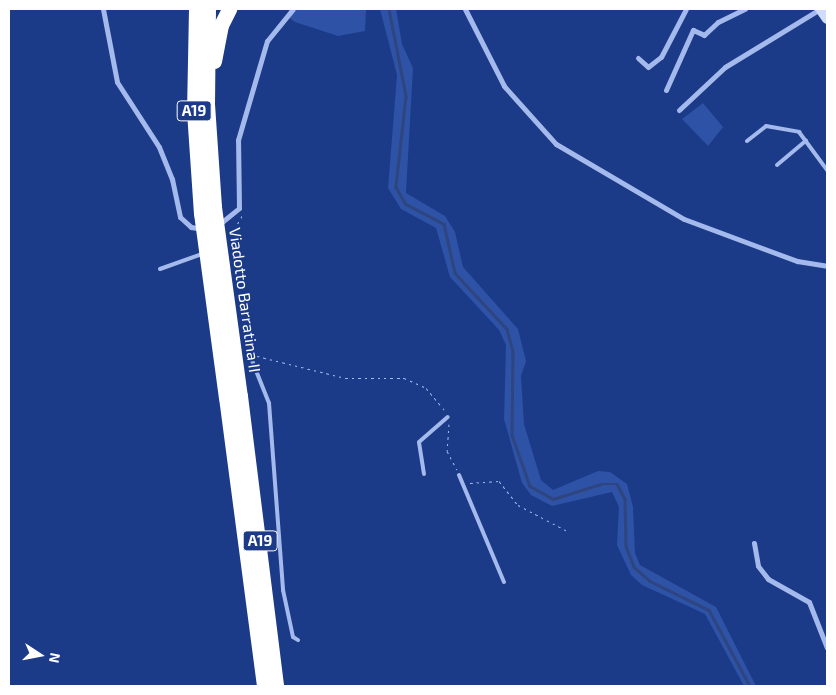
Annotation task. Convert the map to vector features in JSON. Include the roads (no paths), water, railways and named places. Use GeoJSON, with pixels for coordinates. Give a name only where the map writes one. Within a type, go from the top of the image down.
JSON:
{"type":"FeatureCollection","features":[{"type":"Feature","properties":{"kind":"highway"},"geometry":{"type":"LineString","coordinates":[[191,9],[194,41]]}},
{"type":"Feature","properties":{"kind":"highway","name":"A19"},"geometry":{"type":"LineString","coordinates":[[196,9],[194,41],[207,210]]}},
{"type":"Feature","properties":{"kind":"highway","name":"A19"},"geometry":{"type":"LineString","coordinates":[[207,210],[212,192],[206,104],[208,9]]}},
{"type":"Feature","properties":{"kind":"highway"},"geometry":{"type":"LineString","coordinates":[[212,192],[214,60],[220,25],[229,9]]}},
{"type":"Feature","properties":{"kind":"highway","name":"Viadotto Barratina II"},"geometry":{"type":"LineString","coordinates":[[207,210],[233,397]]}},
{"type":"Feature","properties":{"kind":"highway","name":"A19"},"geometry":{"type":"LineString","coordinates":[[233,397],[264,686]]}},
{"type":"Feature","properties":{"kind":"highway","name":"A19"},"geometry":{"type":"LineString","coordinates":[[233,397],[276,686]]}},
{"type":"Feature","properties":{"kind":"main road"},"geometry":{"type":"LineString","coordinates":[[820,9],[827,19]]}},
{"type":"Feature","properties":{"kind":"street"},"geometry":{"type":"LineString","coordinates":[[103,9],[118,82],[159,147],[180,217],[191,227],[212,228],[226,222],[239,208],[238,140],[267,41],[293,9]]}},
{"type":"Feature","properties":{"kind":"street"},"geometry":{"type":"LineString","coordinates":[[465,9],[500,80],[556,144],[684,220],[797,261],[827,266]]}},
{"type":"Feature","properties":{"kind":"street"},"geometry":{"type":"LineString","coordinates":[[638,58],[648,67],[661,57],[686,9]]}},
{"type":"Feature","properties":{"kind":"street"},"geometry":{"type":"LineString","coordinates":[[666,90],[693,30],[704,35],[718,22],[745,9]]}},
{"type":"Feature","properties":{"kind":"street"},"geometry":{"type":"LineString","coordinates":[[679,110],[726,67],[820,9]]}},
{"type":"Feature","properties":{"kind":"street"},"geometry":{"type":"LineString","coordinates":[[754,543],[758,566],[768,579],[809,602],[827,648]]}},
{"type":"Feature","properties":{"kind":"lane"},"geometry":{"type":"LineString","coordinates":[[747,141],[766,126],[799,132],[827,170]]}},
{"type":"Feature","properties":{"kind":"lane"},"geometry":{"type":"LineString","coordinates":[[777,165],[806,142]]}},
{"type":"Feature","properties":{"kind":"lane"},"geometry":{"type":"LineString","coordinates":[[160,269],[192,260],[229,237]]}},
{"type":"Feature","properties":{"kind":"lane"},"geometry":{"type":"LineString","coordinates":[[249,353],[269,403],[283,590],[293,637],[298,640]]}},
{"type":"Feature","properties":{"kind":"lane"},"geometry":{"type":"LineString","coordinates":[[424,474],[419,442],[448,417]]}},
{"type":"Feature","properties":{"kind":"lane"},"geometry":{"type":"LineString","coordinates":[[459,475],[504,582]]}},
{"type":"Feature","properties":{"kind":"waterway"},"geometry":{"type":"LineString","coordinates":[[389,9],[406,96],[396,187],[406,204],[444,224],[455,273],[507,329],[513,352],[512,435],[530,486],[553,499],[601,484],[617,484],[625,499],[626,546],[634,567],[650,581],[709,610],[750,686]]}}]}
